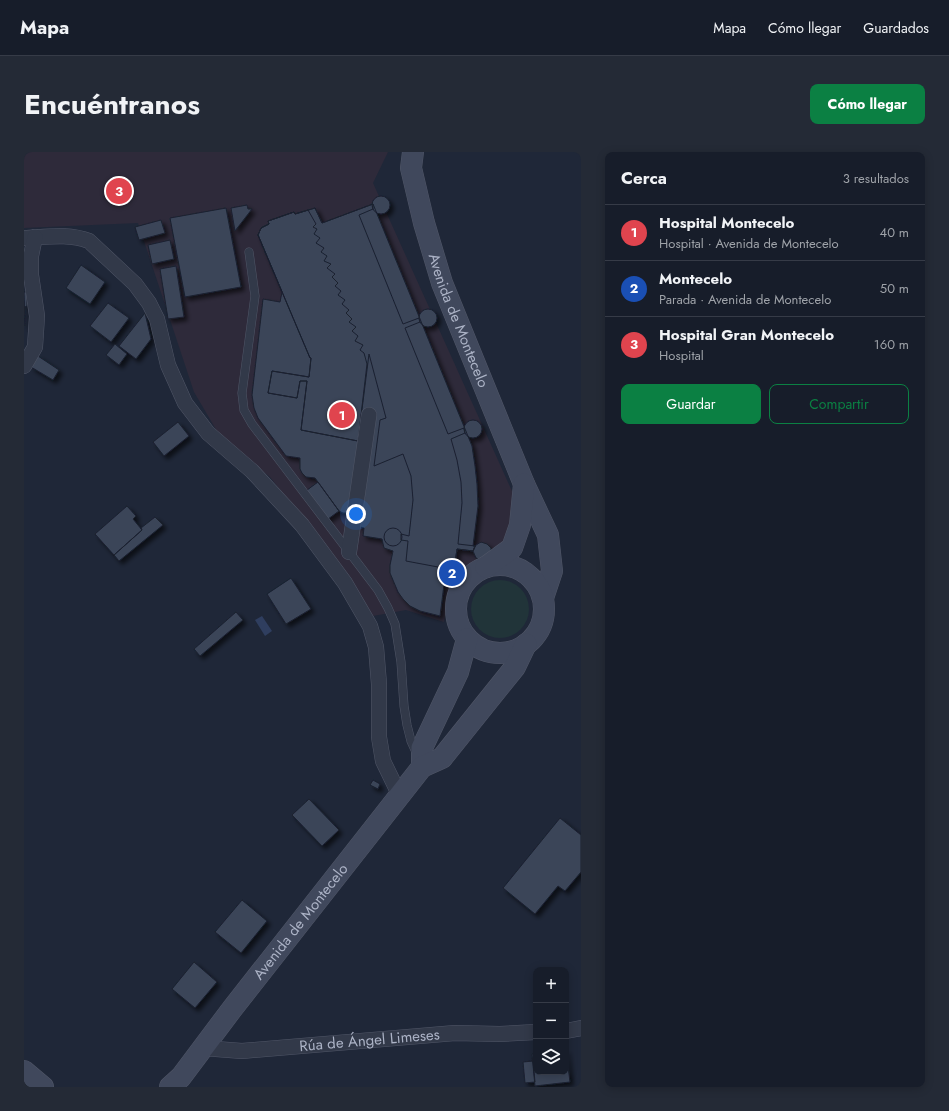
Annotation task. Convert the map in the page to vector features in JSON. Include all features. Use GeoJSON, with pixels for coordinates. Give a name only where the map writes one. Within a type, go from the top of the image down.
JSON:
{"type":"FeatureCollection","features":[{"type":"Feature","properties":{"kind":"street","name":"Avenida de Montecelo"},"geometry":{"type":"LineString","coordinates":[[413,152],[411,168],[424,224],[442,283],[524,484],[548,535],[552,571],[542,598]]}},
{"type":"Feature","properties":{"kind":"street"},"geometry":{"type":"LineString","coordinates":[[24,366],[35,347],[37,316],[31,275],[29,237],[67,236],[89,241],[135,284],[149,303],[157,319],[168,365],[185,403],[208,433],[252,471],[292,514],[345,583],[370,626],[376,647],[379,684],[378,737],[383,761],[400,796]]}},
{"type":"Feature","properties":{"kind":"street"},"geometry":{"type":"LineString","coordinates":[[349,552],[369,415]]}},
{"type":"Feature","properties":{"kind":"street","name":"Avenida de Montecelo"},"geometry":{"type":"LineString","coordinates":[[486,567],[512,548],[520,525],[524,484]]}},
{"type":"Feature","properties":{"kind":"street"},"geometry":{"type":"LineString","coordinates":[[500,565],[514,568],[527,574],[537,585],[542,598],[544,611],[542,624],[535,635],[526,644],[512,652],[496,653],[480,648],[468,639],[459,627],[456,613],[457,598],[463,585],[473,574],[486,567],[500,565]]}},
{"type":"Feature","properties":{"kind":"street"},"geometry":{"type":"LineString","coordinates":[[422,767],[422,748],[458,672],[468,639]]}},
{"type":"Feature","properties":{"kind":"street","name":"Avenida de Montecelo"},"geometry":{"type":"LineString","coordinates":[[176,1084],[232,1009],[422,767],[442,758],[515,667],[526,644]]}},
{"type":"Feature","properties":{"kind":"street"},"geometry":{"type":"LineString","coordinates":[[569,1030],[581,1028]]}},
{"type":"Feature","properties":{"kind":"street","name":"Rúa de Ángel Limeses"},"geometry":{"type":"LineString","coordinates":[[203,1048],[242,1051],[455,1033],[500,1034],[533,1032]]}},
{"type":"Feature","properties":{"kind":"street"},"geometry":{"type":"LineString","coordinates":[[24,1071],[43,1087]]}},
{"type":"Feature","properties":{"kind":"lane"},"geometry":{"type":"LineString","coordinates":[[249,252],[254,296],[242,393],[244,410],[252,424],[378,590],[388,608],[395,624],[401,662],[406,725],[422,767]]}},
{"type":"Feature","properties":{"kind":"shaded area"},"geometry":{"type":"Polygon","coordinates":[[[24,152],[388,152],[373,183],[516,500],[516,512],[499,550],[464,568],[451,582],[444,622],[406,610],[373,616],[312,531],[270,477],[221,438],[194,392],[138,223],[24,228],[24,152]]]}},
{"type":"Feature","properties":{"kind":"green space"},"geometry":{"type":"Polygon","coordinates":[[[500,580],[511,582],[524,593],[527,598],[529,609],[527,620],[516,633],[511,636],[500,638],[489,636],[476,625],[473,620],[471,609],[473,598],[484,585],[489,582],[500,580]]]}},
{"type":"Feature","properties":{"kind":"water"},"geometry":{"type":"Polygon","coordinates":[[[262,616],[272,631],[265,636],[255,620],[262,616]]]}},
{"type":"Feature","properties":{"kind":"building"},"geometry":{"type":"Polygon","coordinates":[[[381,196],[387,199],[390,205],[387,211],[381,214],[375,211],[372,205],[375,199],[381,196]]]}},
{"type":"Feature","properties":{"kind":"building"},"geometry":{"type":"Polygon","coordinates":[[[373,204],[472,446],[478,506],[473,546],[475,546],[473,551],[457,549],[454,570],[446,569],[440,616],[420,611],[410,606],[403,599],[398,592],[390,573],[393,551],[384,548],[382,539],[363,536],[364,528],[360,527],[348,513],[339,511],[315,478],[306,477],[302,473],[300,469],[300,458],[286,456],[258,418],[254,408],[252,395],[263,299],[280,302],[282,292],[258,235],[261,228],[269,224],[268,221],[294,212],[295,214],[315,208],[322,223],[373,204]]]}},
{"type":"Feature","properties":{"kind":"building"},"geometry":{"type":"Polygon","coordinates":[[[373,204],[373,209],[359,215],[403,324],[419,318],[420,322],[405,328],[448,434],[464,428],[465,433],[451,439],[461,482],[462,503],[458,544],[475,546],[473,551],[457,549],[454,570],[406,561],[408,541],[401,540],[401,534],[409,536],[413,500],[411,476],[403,454],[374,466],[380,420],[386,418],[369,354],[358,441],[301,430],[307,381],[300,381],[297,398],[268,393],[272,371],[309,377],[311,358],[258,235],[261,228],[269,224],[268,221],[294,212],[295,214],[315,208],[322,223],[373,204]]]}},
{"type":"Feature","properties":{"kind":"building"},"geometry":{"type":"Polygon","coordinates":[[[247,205],[248,209],[252,209],[235,231],[231,208],[247,205]]]}},
{"type":"Feature","properties":{"kind":"building"},"geometry":{"type":"Polygon","coordinates":[[[226,208],[241,287],[185,297],[170,218],[226,208]]]}},
{"type":"Feature","properties":{"kind":"building"},"geometry":{"type":"Polygon","coordinates":[[[308,210],[316,224],[313,227],[317,229],[314,234],[320,238],[316,243],[324,248],[321,252],[327,256],[324,261],[331,264],[327,268],[335,274],[332,277],[338,283],[335,286],[341,291],[338,295],[345,300],[342,304],[349,310],[346,313],[352,319],[349,322],[356,327],[352,331],[358,336],[355,341],[363,345],[360,350],[364,353],[367,364],[358,441],[301,430],[307,381],[300,381],[297,398],[268,393],[272,371],[309,377],[311,358],[258,235],[261,228],[269,224],[268,221],[294,212],[295,214],[308,210]]]}},
{"type":"Feature","properties":{"kind":"building"},"geometry":{"type":"Polygon","coordinates":[[[161,220],[165,233],[139,240],[135,227],[161,220]]]}},
{"type":"Feature","properties":{"kind":"building"},"geometry":{"type":"Polygon","coordinates":[[[170,240],[174,259],[152,264],[148,245],[170,240]]]}},
{"type":"Feature","properties":{"kind":"building"},"geometry":{"type":"Polygon","coordinates":[[[81,265],[105,282],[90,304],[66,288],[81,265]]]}},
{"type":"Feature","properties":{"kind":"building"},"geometry":{"type":"Polygon","coordinates":[[[176,266],[184,317],[168,319],[160,269],[176,266]]]}},
{"type":"Feature","properties":{"kind":"building"},"geometry":{"type":"Polygon","coordinates":[[[24,292],[27,292],[25,326],[24,292]]]}},
{"type":"Feature","properties":{"kind":"building"},"geometry":{"type":"Polygon","coordinates":[[[108,303],[129,318],[111,342],[90,326],[108,303]]]}},
{"type":"Feature","properties":{"kind":"building"},"geometry":{"type":"Polygon","coordinates":[[[428,309],[434,312],[437,318],[434,324],[428,327],[422,324],[419,318],[422,312],[428,309]]]}},
{"type":"Feature","properties":{"kind":"building"},"geometry":{"type":"Polygon","coordinates":[[[145,313],[151,339],[136,359],[119,346],[145,313]]]}},
{"type":"Feature","properties":{"kind":"building"},"geometry":{"type":"Polygon","coordinates":[[[115,344],[127,354],[119,365],[106,355],[115,344]]]}},
{"type":"Feature","properties":{"kind":"building"},"geometry":{"type":"Polygon","coordinates":[[[38,356],[59,370],[53,380],[31,367],[38,356]]]}},
{"type":"Feature","properties":{"kind":"building"},"geometry":{"type":"Polygon","coordinates":[[[473,420],[479,423],[482,429],[479,435],[473,438],[467,435],[464,429],[467,423],[473,420]]]}},
{"type":"Feature","properties":{"kind":"building"},"geometry":{"type":"Polygon","coordinates":[[[178,422],[189,436],[164,456],[153,442],[178,422]]]}},
{"type":"Feature","properties":{"kind":"building"},"geometry":{"type":"Polygon","coordinates":[[[318,482],[339,511],[324,522],[303,493],[318,482]]]}},
{"type":"Feature","properties":{"kind":"building"},"geometry":{"type":"Polygon","coordinates":[[[127,506],[136,516],[133,519],[142,530],[114,555],[95,534],[127,506]]]}},
{"type":"Feature","properties":{"kind":"building"},"geometry":{"type":"Polygon","coordinates":[[[155,517],[163,525],[119,561],[114,555],[142,530],[141,528],[155,517]]]}},
{"type":"Feature","properties":{"kind":"building"},"geometry":{"type":"Polygon","coordinates":[[[393,528],[399,531],[402,537],[399,543],[393,546],[387,543],[384,537],[387,531],[393,528]]]}},
{"type":"Feature","properties":{"kind":"building"},"geometry":{"type":"Polygon","coordinates":[[[481,542],[487,544],[491,548],[491,551],[481,560],[476,558],[473,551],[476,545],[481,542]]]}},
{"type":"Feature","properties":{"kind":"building"},"geometry":{"type":"Polygon","coordinates":[[[291,578],[311,609],[286,624],[267,594],[291,578]]]}},
{"type":"Feature","properties":{"kind":"building"},"geometry":{"type":"Polygon","coordinates":[[[236,612],[243,620],[200,656],[194,649],[236,612]]]}},
{"type":"Feature","properties":{"kind":"building"},"geometry":{"type":"Polygon","coordinates":[[[373,780],[380,784],[378,789],[370,785],[373,780]]]}},
{"type":"Feature","properties":{"kind":"building"},"geometry":{"type":"Polygon","coordinates":[[[309,799],[339,830],[322,846],[292,815],[309,799]]]}},
{"type":"Feature","properties":{"kind":"building"},"geometry":{"type":"Polygon","coordinates":[[[560,818],[581,835],[581,872],[565,891],[558,886],[535,914],[503,888],[560,818]]]}},
{"type":"Feature","properties":{"kind":"building"},"geometry":{"type":"Polygon","coordinates":[[[242,900],[267,921],[241,953],[215,932],[242,900]]]}},
{"type":"Feature","properties":{"kind":"building"},"geometry":{"type":"Polygon","coordinates":[[[194,962],[217,982],[195,1008],[172,989],[194,962]]]}},
{"type":"Feature","properties":{"kind":"building"},"geometry":{"type":"Polygon","coordinates":[[[533,1061],[533,1075],[534,1075],[535,1082],[525,1083],[523,1062],[533,1061]]]}},
{"type":"Feature","properties":{"kind":"building"},"geometry":{"type":"Polygon","coordinates":[[[569,1074],[570,1082],[535,1086],[534,1075],[569,1074]]]}},
{"type":"Feature","properties":{"kind":"place","name":"Hospital Gran Montecelo"},"geometry":{"type":"Point","coordinates":[119,191]}},
{"type":"Feature","properties":{"kind":"place","name":"Hospital Montecelo"},"geometry":{"type":"Point","coordinates":[342,415]}},
{"type":"Feature","properties":{"kind":"place","name":"Montecelo"},"geometry":{"type":"Point","coordinates":[452,573]}}]}
